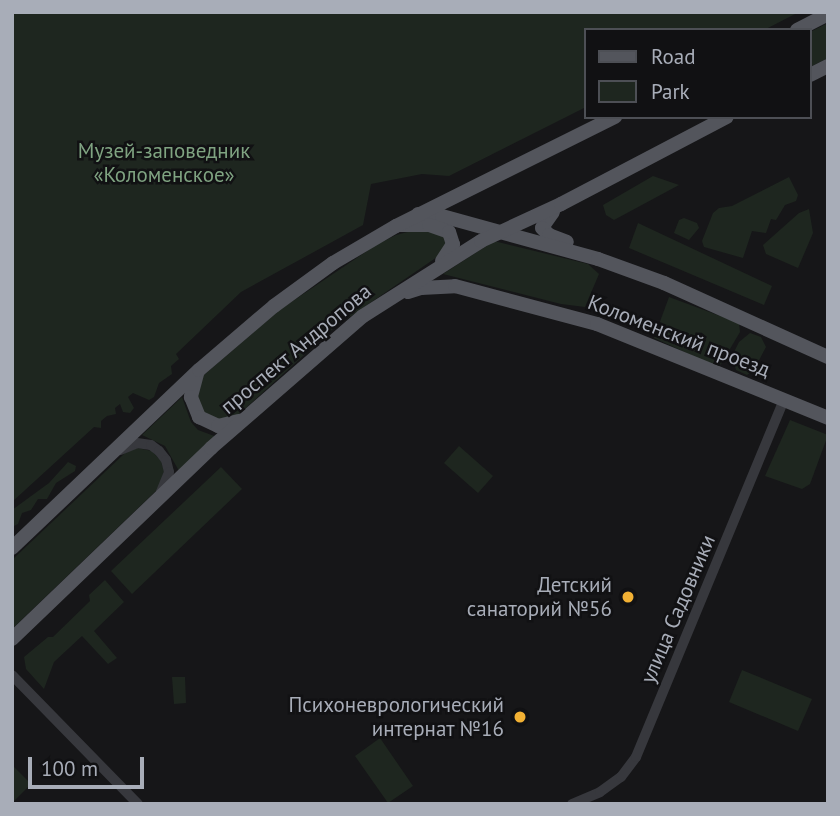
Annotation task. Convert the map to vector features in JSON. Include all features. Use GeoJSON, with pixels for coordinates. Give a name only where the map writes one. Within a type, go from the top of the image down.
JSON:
{"type":"FeatureCollection","features":[{"type":"Feature","properties":{"kind":"main road"},"geometry":{"type":"LineString","coordinates":[[801,28],[828,14]]}},
{"type":"Feature","properties":{"kind":"main road"},"geometry":{"type":"LineString","coordinates":[[812,74],[828,66]]}},
{"type":"Feature","properties":{"kind":"main road","name":"проспект Андропова"},"geometry":{"type":"LineString","coordinates":[[12,548],[199,370],[274,306],[333,264],[416,214],[611,119]]}},
{"type":"Feature","properties":{"kind":"main road","name":"проспект Андропова"},"geometry":{"type":"LineString","coordinates":[[12,639],[155,500],[244,419],[336,338],[390,298],[437,267],[723,119]]}},
{"type":"Feature","properties":{"kind":"main road"},"geometry":{"type":"LineString","coordinates":[[561,204],[546,218],[542,228],[549,235],[593,252],[598,259]]}},
{"type":"Feature","properties":{"kind":"main road","name":"Коломенский проезд"},"geometry":{"type":"LineString","coordinates":[[416,214],[442,216],[499,234],[598,259],[664,283],[828,356]]}},
{"type":"Feature","properties":{"kind":"main road"},"geometry":{"type":"LineString","coordinates":[[396,226],[429,225],[451,234],[452,249],[437,267]]}},
{"type":"Feature","properties":{"kind":"main road","name":"Коломенский проезд"},"geometry":{"type":"LineString","coordinates":[[390,298],[421,288],[456,286],[597,324],[828,418]]}},
{"type":"Feature","properties":{"kind":"main road"},"geometry":{"type":"LineString","coordinates":[[199,370],[191,394],[193,408],[200,417],[221,426],[244,419]]}},
{"type":"Feature","properties":{"kind":"street","name":"улица Садовники"},"geometry":{"type":"LineString","coordinates":[[572,804],[611,784],[636,758],[785,400]]}},
{"type":"Feature","properties":{"kind":"street"},"geometry":{"type":"LineString","coordinates":[[106,458],[132,443],[147,444],[157,449],[166,460],[169,474],[167,483],[155,500]]}},
{"type":"Feature","properties":{"kind":"street"},"geometry":{"type":"LineString","coordinates":[[12,674],[138,804]]}},
{"type":"Feature","properties":{"kind":"green space","name":"Музей-заповедник «Коломенское»"},"geometry":{"type":"Polygon","coordinates":[[[12,12],[799,12],[768,28],[584,28],[584,108],[449,176],[422,174],[371,184],[363,225],[241,292],[176,354],[179,359],[171,366],[172,374],[159,383],[154,397],[149,400],[133,393],[128,397],[134,408],[130,413],[123,412],[120,404],[115,408],[116,414],[101,421],[101,428],[94,427],[12,502],[12,12]]]}},
{"type":"Feature","properties":{"kind":"green space"},"geometry":{"type":"Polygon","coordinates":[[[828,23],[828,58],[812,66],[812,31],[828,23]]]}},
{"type":"Feature","properties":{"kind":"green space"},"geometry":{"type":"Polygon","coordinates":[[[653,176],[679,185],[614,220],[606,215],[603,205],[653,176]]]}},
{"type":"Feature","properties":{"kind":"green space"},"geometry":{"type":"Polygon","coordinates":[[[789,177],[798,195],[796,201],[785,205],[776,220],[771,219],[766,233],[752,231],[743,258],[704,247],[702,241],[713,213],[719,208],[732,206],[789,177]]]}},
{"type":"Feature","properties":{"kind":"green space"},"geometry":{"type":"Polygon","coordinates":[[[809,209],[813,233],[798,268],[766,254],[763,245],[799,213],[809,209]]]}},
{"type":"Feature","properties":{"kind":"green space"},"geometry":{"type":"Polygon","coordinates":[[[684,218],[697,223],[699,228],[689,240],[674,233],[679,220],[684,218]]]}},
{"type":"Feature","properties":{"kind":"green space"},"geometry":{"type":"Polygon","coordinates":[[[638,223],[772,286],[764,305],[629,248],[638,223]]]}},
{"type":"Feature","properties":{"kind":"green space"},"geometry":{"type":"Polygon","coordinates":[[[419,229],[437,230],[449,241],[440,255],[335,327],[238,415],[218,422],[208,419],[197,405],[198,380],[281,309],[376,245],[396,235],[419,229]]]}},
{"type":"Feature","properties":{"kind":"green space"},"geometry":{"type":"Polygon","coordinates":[[[494,241],[588,264],[599,274],[585,307],[561,304],[443,274],[494,241]]]}},
{"type":"Feature","properties":{"kind":"green space"},"geometry":{"type":"Polygon","coordinates":[[[669,297],[739,323],[740,332],[717,367],[654,338],[669,297]]]}},
{"type":"Feature","properties":{"kind":"green space"},"geometry":{"type":"Polygon","coordinates":[[[750,333],[761,337],[766,347],[756,366],[758,367],[747,375],[736,370],[732,356],[739,342],[750,333]]]}},
{"type":"Feature","properties":{"kind":"green space"},"geometry":{"type":"Polygon","coordinates":[[[182,397],[191,422],[198,430],[217,437],[179,471],[165,446],[142,435],[182,397]]]}},
{"type":"Feature","properties":{"kind":"green space"},"geometry":{"type":"Polygon","coordinates":[[[790,420],[828,435],[810,484],[802,489],[765,476],[790,420]]]}},
{"type":"Feature","properties":{"kind":"green space"},"geometry":{"type":"Polygon","coordinates":[[[459,446],[493,476],[478,493],[444,463],[459,446]]]}},
{"type":"Feature","properties":{"kind":"green space"},"geometry":{"type":"Polygon","coordinates":[[[137,448],[152,451],[161,461],[164,471],[159,488],[12,629],[12,560],[125,453],[137,448]]]}},
{"type":"Feature","properties":{"kind":"green space"},"geometry":{"type":"Polygon","coordinates":[[[68,462],[76,466],[75,471],[56,483],[47,499],[38,499],[31,510],[22,513],[18,524],[12,527],[12,510],[49,483],[68,462]]]}},
{"type":"Feature","properties":{"kind":"green space"},"geometry":{"type":"Polygon","coordinates":[[[221,467],[242,489],[132,594],[111,571],[221,467]]]}},
{"type":"Feature","properties":{"kind":"green space"},"geometry":{"type":"Polygon","coordinates":[[[105,580],[124,602],[94,631],[117,658],[108,664],[82,636],[54,662],[44,689],[26,669],[24,657],[48,637],[53,637],[90,601],[89,595],[105,580]]]}},
{"type":"Feature","properties":{"kind":"green space"},"geometry":{"type":"Polygon","coordinates":[[[742,670],[812,699],[798,731],[729,702],[742,670]]]}},
{"type":"Feature","properties":{"kind":"green space"},"geometry":{"type":"Polygon","coordinates":[[[172,677],[185,677],[186,703],[174,704],[172,677]]]}},
{"type":"Feature","properties":{"kind":"green space"},"geometry":{"type":"Polygon","coordinates":[[[380,738],[413,786],[388,803],[355,756],[380,738]]]}},
{"type":"Feature","properties":{"kind":"green space"},"geometry":{"type":"Polygon","coordinates":[[[12,765],[31,784],[12,803],[12,765]]]}},
{"type":"Feature","properties":{"kind":"place","name":"Детский санаторий №56"},"geometry":{"type":"Point","coordinates":[628,597]}},
{"type":"Feature","properties":{"kind":"place","name":"Психоневрологический интернат №16"},"geometry":{"type":"Point","coordinates":[520,717]}}]}
